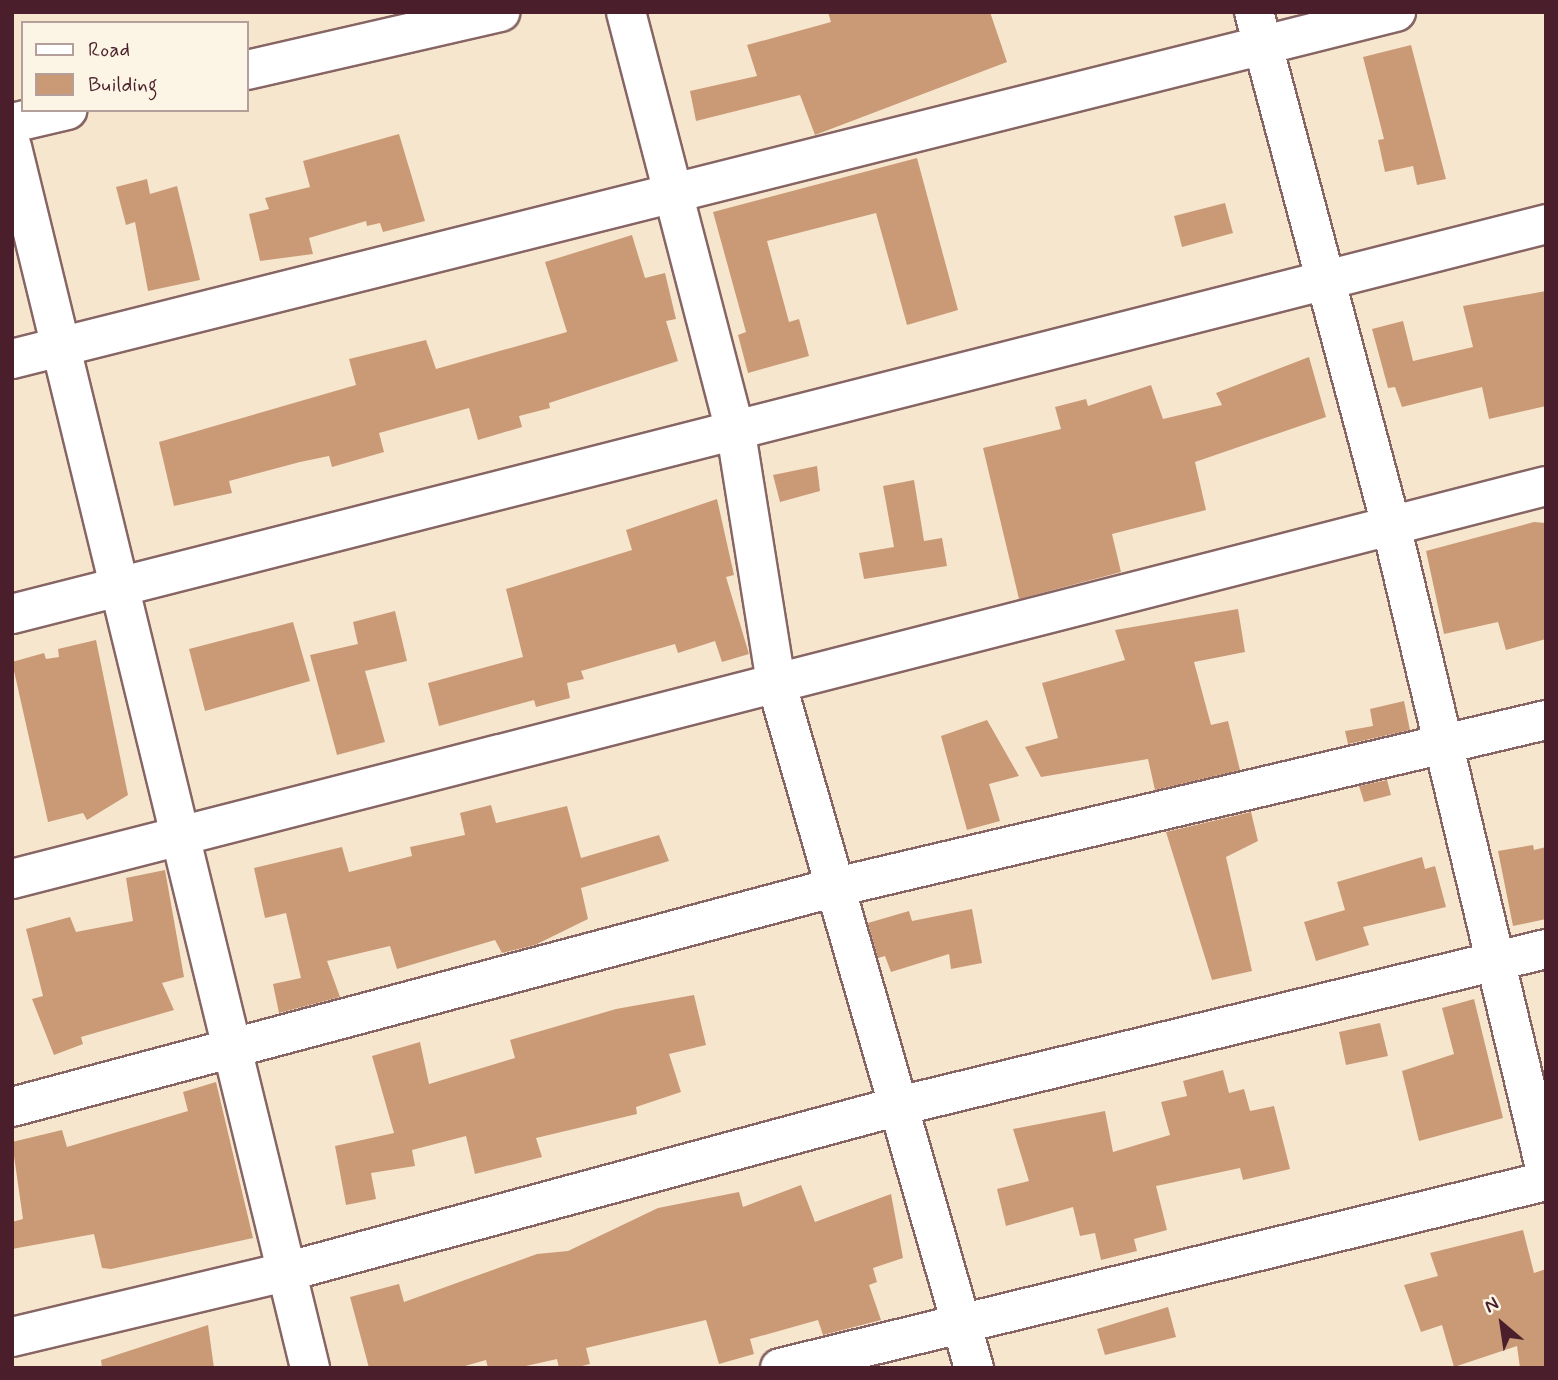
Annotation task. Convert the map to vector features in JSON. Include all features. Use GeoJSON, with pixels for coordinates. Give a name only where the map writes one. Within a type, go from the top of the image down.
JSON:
{"type":"FeatureCollection","features":[{"type":"Feature","properties":{"kind":"street"},"geometry":{"type":"LineString","coordinates":[[248,69],[500,12]]}},
{"type":"Feature","properties":{"kind":"street"},"geometry":{"type":"LineString","coordinates":[[626,12],[736,433],[776,682],[832,888],[964,1320],[974,1368]]}},
{"type":"Feature","properties":{"kind":"street"},"geometry":{"type":"LineString","coordinates":[[12,359],[673,197],[1259,30],[1396,12]]}},
{"type":"Feature","properties":{"kind":"street"},"geometry":{"type":"LineString","coordinates":[[1259,30],[1391,525],[1500,961],[1546,1172]]}},
{"type":"Feature","properties":{"kind":"street"},"geometry":{"type":"LineString","coordinates":[[12,122],[58,112]]}},
{"type":"Feature","properties":{"kind":"street"},"geometry":{"type":"LineString","coordinates":[[12,147],[64,346],[119,586],[184,833],[237,1050],[310,1368]]}},
{"type":"Feature","properties":{"kind":"street"},"geometry":{"type":"LineString","coordinates":[[12,614],[736,433],[1546,224]]}},
{"type":"Feature","properties":{"kind":"street"},"geometry":{"type":"LineString","coordinates":[[12,879],[1546,486]]}},
{"type":"Feature","properties":{"kind":"street"},"geometry":{"type":"LineString","coordinates":[[12,1107],[237,1050],[832,888],[1546,720]]}},
{"type":"Feature","properties":{"kind":"street"},"geometry":{"type":"LineString","coordinates":[[12,1337],[289,1270],[899,1106],[1546,949]]}},
{"type":"Feature","properties":{"kind":"street"},"geometry":{"type":"LineString","coordinates":[[780,1368],[964,1320],[1546,1181]]}},
{"type":"Feature","properties":{"kind":"building"},"geometry":{"type":"Polygon","coordinates":[[[828,12],[990,12],[1007,62],[815,135],[800,95],[696,121],[690,91],[757,76],[747,45],[831,22],[828,12]]]}},
{"type":"Feature","properties":{"kind":"building"},"geometry":{"type":"Polygon","coordinates":[[[1411,45],[1446,179],[1417,185],[1413,166],[1385,172],[1378,140],[1384,139],[1363,57],[1411,45]]]}},
{"type":"Feature","properties":{"kind":"building"},"geometry":{"type":"Polygon","coordinates":[[[399,134],[425,221],[383,232],[380,223],[367,226],[366,221],[309,238],[313,254],[260,261],[249,214],[269,209],[265,198],[310,187],[303,161],[399,134]]]}},
{"type":"Feature","properties":{"kind":"building"},"geometry":{"type":"Polygon","coordinates":[[[917,158],[958,310],[907,325],[876,213],[767,241],[789,322],[799,319],[809,356],[748,373],[738,335],[746,332],[713,212],[917,158]]]}},
{"type":"Feature","properties":{"kind":"building"},"geometry":{"type":"Polygon","coordinates":[[[147,179],[150,194],[177,186],[200,280],[148,291],[135,222],[126,225],[116,187],[147,179]]]}},
{"type":"Feature","properties":{"kind":"building"},"geometry":{"type":"Polygon","coordinates":[[[1225,203],[1233,233],[1182,247],[1174,216],[1225,203]]]}},
{"type":"Feature","properties":{"kind":"building"},"geometry":{"type":"Polygon","coordinates":[[[632,235],[645,278],[665,273],[676,319],[666,321],[678,361],[549,403],[550,408],[519,416],[522,427],[478,440],[469,408],[379,433],[384,452],[332,467],[329,456],[300,462],[229,481],[232,493],[174,506],[159,442],[356,385],[349,359],[426,340],[436,369],[567,332],[545,262],[632,235]]]}},
{"type":"Feature","properties":{"kind":"building"},"geometry":{"type":"Polygon","coordinates":[[[1546,291],[1546,406],[1489,419],[1482,387],[1402,407],[1395,387],[1388,388],[1372,329],[1403,321],[1413,361],[1473,347],[1463,306],[1546,291]]]}},
{"type":"Feature","properties":{"kind":"building"},"geometry":{"type":"Polygon","coordinates":[[[1309,357],[1326,417],[1195,462],[1206,510],[1112,534],[1121,572],[1019,599],[983,448],[1061,429],[1055,407],[1086,399],[1088,406],[1151,385],[1163,419],[1222,405],[1216,393],[1309,357]]]}},
{"type":"Feature","properties":{"kind":"building"},"geometry":{"type":"Polygon","coordinates":[[[817,466],[820,491],[780,502],[773,475],[817,466]]]}},
{"type":"Feature","properties":{"kind":"building"},"geometry":{"type":"Polygon","coordinates":[[[914,480],[924,541],[942,538],[947,566],[864,579],[859,553],[894,547],[883,486],[914,480]]]}},
{"type":"Feature","properties":{"kind":"building"},"geometry":{"type":"Polygon","coordinates":[[[717,499],[734,575],[726,577],[749,654],[722,662],[715,641],[678,653],[675,644],[581,671],[584,679],[567,683],[570,698],[536,707],[534,700],[439,726],[428,683],[523,657],[506,589],[632,550],[626,530],[717,499]]]}},
{"type":"Feature","properties":{"kind":"building"},"geometry":{"type":"Polygon","coordinates":[[[1534,522],[1546,523],[1546,639],[1506,650],[1498,622],[1444,634],[1426,551],[1534,522]]]}},
{"type":"Feature","properties":{"kind":"building"},"geometry":{"type":"Polygon","coordinates":[[[1238,609],[1245,652],[1194,662],[1211,725],[1228,721],[1240,770],[1155,790],[1148,759],[1041,777],[1025,747],[1058,738],[1042,683],[1125,660],[1115,630],[1238,609]]]}},
{"type":"Feature","properties":{"kind":"building"},"geometry":{"type":"Polygon","coordinates":[[[395,611],[407,661],[365,671],[385,742],[337,755],[310,655],[358,644],[353,622],[395,611]]]}},
{"type":"Feature","properties":{"kind":"building"},"geometry":{"type":"Polygon","coordinates":[[[293,622],[310,681],[205,711],[189,649],[293,622]]]}},
{"type":"Feature","properties":{"kind":"building"},"geometry":{"type":"Polygon","coordinates":[[[96,640],[128,795],[87,820],[83,813],[48,822],[12,662],[44,653],[46,659],[59,657],[58,649],[96,640]]]}},
{"type":"Feature","properties":{"kind":"building"},"geometry":{"type":"Polygon","coordinates":[[[1404,701],[1410,730],[1348,744],[1345,731],[1373,726],[1370,709],[1404,701]]]}},
{"type":"Feature","properties":{"kind":"building"},"geometry":{"type":"Polygon","coordinates":[[[987,720],[1019,776],[989,784],[1000,821],[967,830],[941,736],[987,720]]]}},
{"type":"Feature","properties":{"kind":"building"},"geometry":{"type":"Polygon","coordinates":[[[1387,780],[1391,795],[1364,802],[1359,786],[1387,780]]]}},
{"type":"Feature","properties":{"kind":"building"},"geometry":{"type":"Polygon","coordinates":[[[491,805],[496,823],[567,806],[581,858],[659,835],[669,861],[581,888],[588,919],[535,945],[502,953],[495,940],[397,969],[390,946],[327,961],[340,997],[279,1013],[273,984],[301,978],[286,913],[265,918],[254,868],[342,847],[349,872],[412,856],[410,847],[465,835],[460,813],[491,805]]]}},
{"type":"Feature","properties":{"kind":"building"},"geometry":{"type":"Polygon","coordinates":[[[1251,812],[1258,841],[1226,857],[1252,971],[1212,980],[1166,832],[1251,812]]]}},
{"type":"Feature","properties":{"kind":"building"},"geometry":{"type":"Polygon","coordinates":[[[1533,845],[1534,850],[1546,847],[1546,919],[1513,926],[1498,851],[1533,845]]]}},
{"type":"Feature","properties":{"kind":"building"},"geometry":{"type":"Polygon","coordinates":[[[1422,857],[1425,869],[1435,866],[1446,907],[1363,927],[1369,945],[1316,961],[1304,922],[1345,910],[1337,882],[1422,857]]]}},
{"type":"Feature","properties":{"kind":"building"},"geometry":{"type":"Polygon","coordinates":[[[165,870],[184,977],[162,983],[174,1010],[81,1037],[83,1044],[54,1055],[32,999],[43,996],[26,929],[70,917],[76,932],[133,921],[126,878],[165,870]]]}},
{"type":"Feature","properties":{"kind":"building"},"geometry":{"type":"Polygon","coordinates":[[[972,909],[982,963],[951,969],[949,954],[891,972],[885,956],[878,958],[868,923],[909,911],[912,921],[972,909]]]}},
{"type":"Feature","properties":{"kind":"building"},"geometry":{"type":"Polygon","coordinates":[[[694,995],[706,1045],[669,1054],[681,1092],[636,1107],[637,1114],[536,1138],[542,1157],[475,1174],[466,1136],[412,1150],[415,1166],[371,1173],[376,1199],[346,1205],[335,1146],[394,1133],[372,1056],[420,1042],[429,1084],[515,1058],[510,1040],[616,1009],[694,995]]]}},
{"type":"Feature","properties":{"kind":"building"},"geometry":{"type":"Polygon","coordinates":[[[1474,999],[1503,1118],[1419,1141],[1402,1071],[1454,1054],[1442,1008],[1474,999]]]}},
{"type":"Feature","properties":{"kind":"building"},"geometry":{"type":"Polygon","coordinates":[[[1380,1023],[1388,1056],[1346,1065],[1339,1032],[1380,1023]]]}},
{"type":"Feature","properties":{"kind":"building"},"geometry":{"type":"Polygon","coordinates":[[[1223,1070],[1229,1093],[1244,1089],[1250,1111],[1274,1106],[1290,1169],[1243,1180],[1240,1168],[1156,1186],[1167,1230],[1134,1239],[1137,1251],[1101,1260],[1095,1233],[1080,1236],[1073,1207],[1006,1226],[997,1189],[1029,1181],[1013,1129],[1105,1111],[1113,1152],[1170,1135],[1161,1102],[1187,1096],[1183,1081],[1223,1070]]]}},
{"type":"Feature","properties":{"kind":"building"},"geometry":{"type":"Polygon","coordinates":[[[216,1082],[253,1238],[111,1269],[102,1268],[94,1234],[12,1249],[12,1222],[23,1219],[12,1142],[62,1130],[67,1147],[188,1111],[183,1092],[216,1082]]]}},
{"type":"Feature","properties":{"kind":"building"},"geometry":{"type":"Polygon","coordinates":[[[801,1185],[815,1222],[891,1194],[903,1258],[873,1268],[877,1282],[869,1285],[881,1320],[823,1335],[818,1320],[750,1339],[754,1354],[719,1364],[706,1320],[586,1348],[590,1364],[574,1368],[559,1368],[557,1359],[517,1368],[488,1368],[486,1360],[458,1368],[369,1368],[350,1297],[399,1284],[404,1302],[537,1254],[568,1251],[658,1208],[739,1192],[743,1207],[801,1185]]]}},
{"type":"Feature","properties":{"kind":"building"},"geometry":{"type":"Polygon","coordinates":[[[1523,1230],[1534,1273],[1546,1269],[1546,1368],[1520,1368],[1517,1346],[1454,1367],[1442,1325],[1421,1332],[1404,1285],[1438,1276],[1430,1253],[1523,1230]]]}},
{"type":"Feature","properties":{"kind":"building"},"geometry":{"type":"Polygon","coordinates":[[[1168,1307],[1176,1337],[1105,1355],[1097,1329],[1168,1307]]]}},
{"type":"Feature","properties":{"kind":"building"},"geometry":{"type":"Polygon","coordinates":[[[208,1325],[214,1368],[102,1368],[101,1360],[208,1325]]]}}]}
